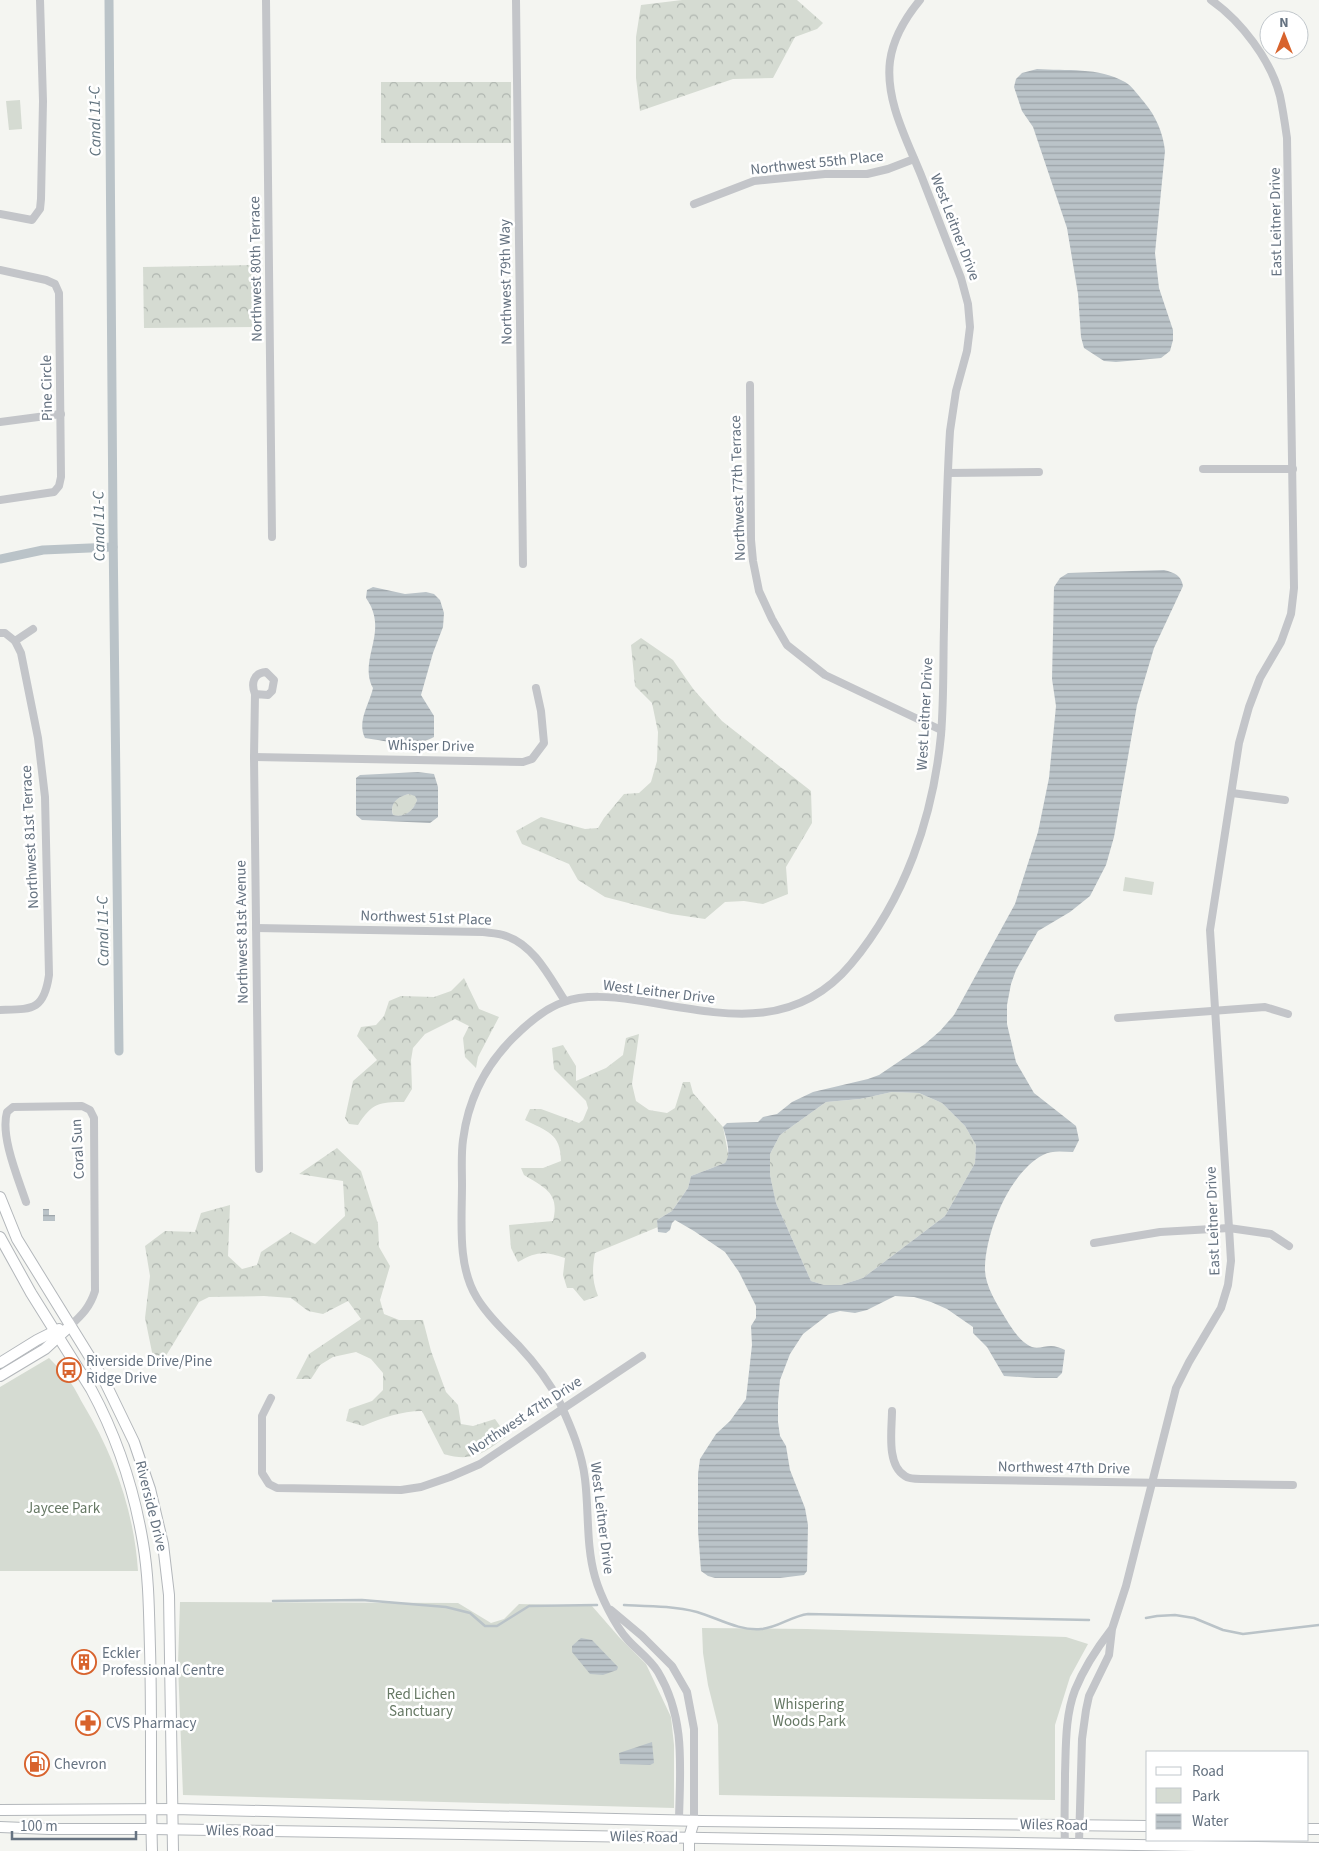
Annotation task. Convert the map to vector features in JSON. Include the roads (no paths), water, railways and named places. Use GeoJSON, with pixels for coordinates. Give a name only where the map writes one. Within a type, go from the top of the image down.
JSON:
{"type":"FeatureCollection","features":[{"type":"Feature","properties":{"kind":"main road","name":"Riverside Drive"},"geometry":{"type":"LineString","coordinates":[[0,1197],[17,1239],[104,1380],[134,1442],[150,1489],[163,1544],[169,1595],[173,1851]]}},
{"type":"Feature","properties":{"kind":"main road","name":"Riverside Drive"},"geometry":{"type":"LineString","coordinates":[[0,1237],[16,1267],[91,1389],[117,1446],[133,1493],[144,1545],[149,1614],[152,1851]]}},
{"type":"Feature","properties":{"kind":"main road"},"geometry":{"type":"LineString","coordinates":[[0,1363],[70,1326]]}},
{"type":"Feature","properties":{"kind":"main road"},"geometry":{"type":"LineString","coordinates":[[0,1376],[45,1349],[57,1334]]}},
{"type":"Feature","properties":{"kind":"main road","name":"Wiles Road"},"geometry":{"type":"LineString","coordinates":[[0,1810],[152,1811],[173,1809],[679,1820],[1146,1826]]}},
{"type":"Feature","properties":{"kind":"main road"},"geometry":{"type":"LineString","coordinates":[[679,1820],[688,1838],[689,1851]]}},
{"type":"Feature","properties":{"kind":"main road"},"geometry":{"type":"LineString","coordinates":[[688,1838],[694,1820]]}},
{"type":"Feature","properties":{"kind":"main road"},"geometry":{"type":"LineString","coordinates":[[901,1822],[901,1841]]}},
{"type":"Feature","properties":{"kind":"main road","name":"Wiles Road"},"geometry":{"type":"LineString","coordinates":[[0,1827],[49,1830],[173,1830],[1300,1846],[1319,1848]]}},
{"type":"Feature","properties":{"kind":"street"},"geometry":{"type":"LineString","coordinates":[[0,214],[32,220],[40,209],[43,101],[40,0]]}},
{"type":"Feature","properties":{"kind":"street","name":"Northwest 80th Terrace"},"geometry":{"type":"LineString","coordinates":[[266,0],[272,537]]}},
{"type":"Feature","properties":{"kind":"street","name":"Northwest 79th Way"},"geometry":{"type":"LineString","coordinates":[[516,0],[523,564]]}},
{"type":"Feature","properties":{"kind":"street","name":"West Leitner Drive"},"geometry":{"type":"LineString","coordinates":[[679,1820],[680,1744],[677,1718],[659,1674],[649,1659],[618,1628],[595,1580],[591,1559],[585,1476],[579,1452],[550,1382],[523,1350],[495,1322],[476,1298],[468,1276],[462,1242],[462,1143],[470,1106],[483,1075],[503,1048],[524,1027],[564,1001],[594,997],[626,999],[722,1014],[750,1015],[775,1012],[803,1001],[826,987],[848,967],[873,934],[901,887],[922,834],[935,783],[941,730],[948,473],[952,416],[956,390],[967,351],[970,327],[968,304],[961,278],[899,120],[891,90],[890,62],[896,37],[911,10],[920,0]]}},
{"type":"Feature","properties":{"kind":"street","name":"East Leitner Drive"},"geometry":{"type":"LineString","coordinates":[[1080,1844],[1082,1738],[1089,1696],[1109,1655],[1112,1629],[1126,1586],[1176,1388],[1221,1308],[1228,1285],[1231,1262],[1230,1228],[1210,930],[1239,743],[1249,707],[1260,678],[1280,642],[1291,614],[1294,588],[1287,138],[1280,94],[1266,62],[1248,34],[1211,0]]}},
{"type":"Feature","properties":{"kind":"street","name":"Northwest 55th Place"},"geometry":{"type":"LineString","coordinates":[[694,204],[754,181],[825,174],[867,174],[888,169],[914,159]]}},
{"type":"Feature","properties":{"kind":"street","name":"Pine Circle"},"geometry":{"type":"LineString","coordinates":[[0,270],[46,280],[55,284],[59,293],[61,414],[61,477],[59,486],[54,492],[0,500]]}},
{"type":"Feature","properties":{"kind":"street","name":"Northwest 77th Terrace"},"geometry":{"type":"LineString","coordinates":[[750,385],[751,547],[759,590],[772,619],[787,644],[825,675],[941,730]]}},
{"type":"Feature","properties":{"kind":"street"},"geometry":{"type":"LineString","coordinates":[[0,422],[61,414]]}},
{"type":"Feature","properties":{"kind":"street"},"geometry":{"type":"LineString","coordinates":[[1203,469],[1293,469]]}},
{"type":"Feature","properties":{"kind":"street"},"geometry":{"type":"LineString","coordinates":[[948,473],[1039,472]]}},
{"type":"Feature","properties":{"kind":"street"},"geometry":{"type":"LineString","coordinates":[[0,633],[5,633],[15,641],[33,629]]}},
{"type":"Feature","properties":{"kind":"street","name":"Northwest 81st Terrace"},"geometry":{"type":"LineString","coordinates":[[0,1010],[29,1009],[40,1003],[47,989],[49,975],[45,798],[38,738],[21,654],[15,641]]}},
{"type":"Feature","properties":{"kind":"street","name":"Whisper Drive"},"geometry":{"type":"LineString","coordinates":[[254,757],[523,762],[532,759],[544,743],[541,711],[536,688]]}},
{"type":"Feature","properties":{"kind":"street","name":"Northwest 81st Avenue"},"geometry":{"type":"LineString","coordinates":[[254,694],[259,1169]]}},
{"type":"Feature","properties":{"kind":"street"},"geometry":{"type":"LineString","coordinates":[[1232,793],[1285,800]]}},
{"type":"Feature","properties":{"kind":"street","name":"Northwest 51st Place"},"geometry":{"type":"LineString","coordinates":[[256,928],[483,932],[506,936],[524,946],[538,962],[564,1001]]}},
{"type":"Feature","properties":{"kind":"street"},"geometry":{"type":"LineString","coordinates":[[1118,1018],[1264,1008],[1288,1014]]}},
{"type":"Feature","properties":{"kind":"street","name":"Coral Sun"},"geometry":{"type":"LineString","coordinates":[[26,1202],[10,1151],[5,1127],[7,1112],[13,1108],[82,1106],[90,1110],[94,1118],[95,1291],[84,1313],[70,1326]]}},
{"type":"Feature","properties":{"kind":"street"},"geometry":{"type":"LineString","coordinates":[[0,1153],[10,1151]]}},
{"type":"Feature","properties":{"kind":"street"},"geometry":{"type":"LineString","coordinates":[[1094,1242],[1160,1232],[1230,1228],[1271,1234],[1289,1246]]}},
{"type":"Feature","properties":{"kind":"street","name":"Northwest 47th Drive"},"geometry":{"type":"LineString","coordinates":[[271,1398],[262,1416],[262,1473],[269,1484],[277,1488],[401,1490],[421,1487],[480,1464],[642,1356]]}},
{"type":"Feature","properties":{"kind":"street","name":"Northwest 47th Drive"},"geometry":{"type":"LineString","coordinates":[[892,1411],[891,1452],[895,1465],[905,1476],[921,1480],[1293,1485]]}},
{"type":"Feature","properties":{"kind":"street","name":"West Leitner Drive"},"geometry":{"type":"LineString","coordinates":[[609,1609],[662,1655],[672,1666],[687,1692],[694,1729],[694,1820]]}},
{"type":"Feature","properties":{"kind":"street","name":"East Leitner Drive"},"geometry":{"type":"LineString","coordinates":[[1065,1844],[1066,1738],[1071,1706],[1075,1690],[1089,1662],[1112,1629]]}},
{"type":"Feature","properties":{"kind":"street"},"geometry":{"type":"LineString","coordinates":[[1071,1706],[1086,1710]]}},
{"type":"Feature","properties":{"kind":"street"},"geometry":{"type":"LineString","coordinates":[[1065,1773],[1081,1773]]}},
{"type":"Feature","properties":{"kind":"water"},"geometry":{"type":"Polygon","coordinates":[[[1037,69],[1093,72],[1115,77],[1133,88],[1148,107],[1158,125],[1165,151],[1155,253],[1159,288],[1173,330],[1170,351],[1161,358],[1116,362],[1104,361],[1084,348],[1081,337],[1078,294],[1067,228],[1033,127],[1022,111],[1014,87],[1016,79],[1022,73],[1037,69]]]}},
{"type":"Feature","properties":{"kind":"water"},"geometry":{"type":"Polygon","coordinates":[[[1164,570],[1177,575],[1181,579],[1183,586],[1154,648],[1137,705],[1114,837],[1106,865],[1090,896],[1070,912],[1038,931],[1016,970],[1007,1005],[1007,1024],[1016,1062],[1034,1093],[1076,1126],[1079,1140],[1073,1152],[1050,1152],[1031,1163],[1010,1188],[995,1220],[990,1237],[986,1253],[985,1274],[995,1301],[1021,1339],[1032,1347],[1053,1346],[1065,1350],[1062,1373],[1057,1378],[1004,1376],[987,1347],[973,1333],[973,1327],[947,1309],[914,1297],[895,1296],[867,1310],[855,1313],[840,1311],[829,1314],[803,1334],[790,1354],[780,1380],[778,1402],[780,1436],[786,1446],[790,1470],[805,1508],[808,1525],[807,1571],[804,1575],[780,1578],[715,1578],[708,1576],[701,1571],[698,1531],[698,1474],[700,1459],[716,1434],[730,1421],[746,1399],[752,1345],[751,1326],[756,1318],[756,1306],[739,1272],[725,1252],[675,1220],[670,1230],[666,1233],[658,1232],[657,1220],[672,1211],[688,1188],[691,1176],[725,1163],[728,1150],[723,1127],[727,1123],[758,1122],[763,1117],[777,1114],[792,1102],[813,1092],[879,1075],[925,1044],[954,1015],[1015,904],[1038,832],[1049,778],[1056,706],[1052,679],[1054,587],[1060,578],[1068,573],[1164,570]],[[892,1092],[860,1099],[826,1102],[780,1135],[770,1154],[770,1175],[776,1203],[811,1281],[824,1285],[841,1285],[863,1278],[945,1216],[975,1163],[976,1145],[965,1126],[942,1103],[919,1093],[892,1092]]]}},
{"type":"Feature","properties":{"kind":"water"},"geometry":{"type":"Polygon","coordinates":[[[373,587],[405,594],[426,592],[434,594],[440,600],[444,613],[443,627],[433,653],[421,695],[434,716],[434,737],[409,743],[365,738],[362,725],[364,713],[373,688],[369,677],[369,666],[375,634],[373,610],[366,598],[367,590],[373,587]]]}},
{"type":"Feature","properties":{"kind":"water"},"geometry":{"type":"Polygon","coordinates":[[[418,772],[434,774],[438,787],[438,817],[430,823],[362,820],[356,815],[356,778],[360,775],[418,772]],[[409,794],[398,798],[392,807],[393,815],[397,816],[408,813],[416,804],[415,796],[409,794]]]}},
{"type":"Feature","properties":{"kind":"water"},"geometry":{"type":"Polygon","coordinates":[[[43,1209],[49,1209],[49,1215],[55,1215],[55,1221],[43,1221],[43,1209]]]}},
{"type":"Feature","properties":{"kind":"water"},"geometry":{"type":"Polygon","coordinates":[[[581,1638],[592,1640],[618,1667],[617,1670],[603,1675],[590,1674],[572,1652],[572,1646],[581,1638]]]}},
{"type":"Feature","properties":{"kind":"water"},"geometry":{"type":"Polygon","coordinates":[[[652,1742],[654,1763],[650,1765],[620,1764],[619,1753],[652,1742]]]}},
{"type":"Feature","properties":{"kind":"waterway","name":"Canal 11-C"},"geometry":{"type":"LineString","coordinates":[[109,0],[119,1051]]}},
{"type":"Feature","properties":{"kind":"waterway"},"geometry":{"type":"LineString","coordinates":[[0,559],[43,550],[113,547]]}},
{"type":"Feature","properties":{"kind":"waterway"},"geometry":{"type":"LineString","coordinates":[[273,1601],[362,1600],[446,1607],[470,1613],[485,1626],[497,1626],[529,1606],[597,1605]]}},
{"type":"Feature","properties":{"kind":"waterway"},"geometry":{"type":"LineString","coordinates":[[624,1605],[688,1610],[736,1626],[753,1629],[767,1628],[808,1614],[1089,1620]]}},
{"type":"Feature","properties":{"kind":"waterway"},"geometry":{"type":"LineString","coordinates":[[1146,1618],[1175,1615],[1194,1618],[1223,1630],[1243,1634],[1319,1625]]}},
{"type":"Feature","properties":{"kind":"place","name":"Riverside Drive/Pine Ridge Drive"},"geometry":{"type":"Point","coordinates":[69,1370]}},
{"type":"Feature","properties":{"kind":"place","name":"Eckler Professional Centre"},"geometry":{"type":"Point","coordinates":[84,1662]}},
{"type":"Feature","properties":{"kind":"place","name":"CVS Pharmacy"},"geometry":{"type":"Point","coordinates":[88,1723]}},
{"type":"Feature","properties":{"kind":"place","name":"Chevron"},"geometry":{"type":"Point","coordinates":[37,1764]}},
{"type":"Feature","properties":{"kind":"park label","name":"Jaycee Park"},"geometry":{"type":"Point","coordinates":[63,1508]}},
{"type":"Feature","properties":{"kind":"park label","name":"Red Lichen Sanctuary"},"geometry":{"type":"Point","coordinates":[421,1702]}},
{"type":"Feature","properties":{"kind":"park label","name":"Whispering Woods Park"},"geometry":{"type":"Point","coordinates":[809,1712]}}]}
